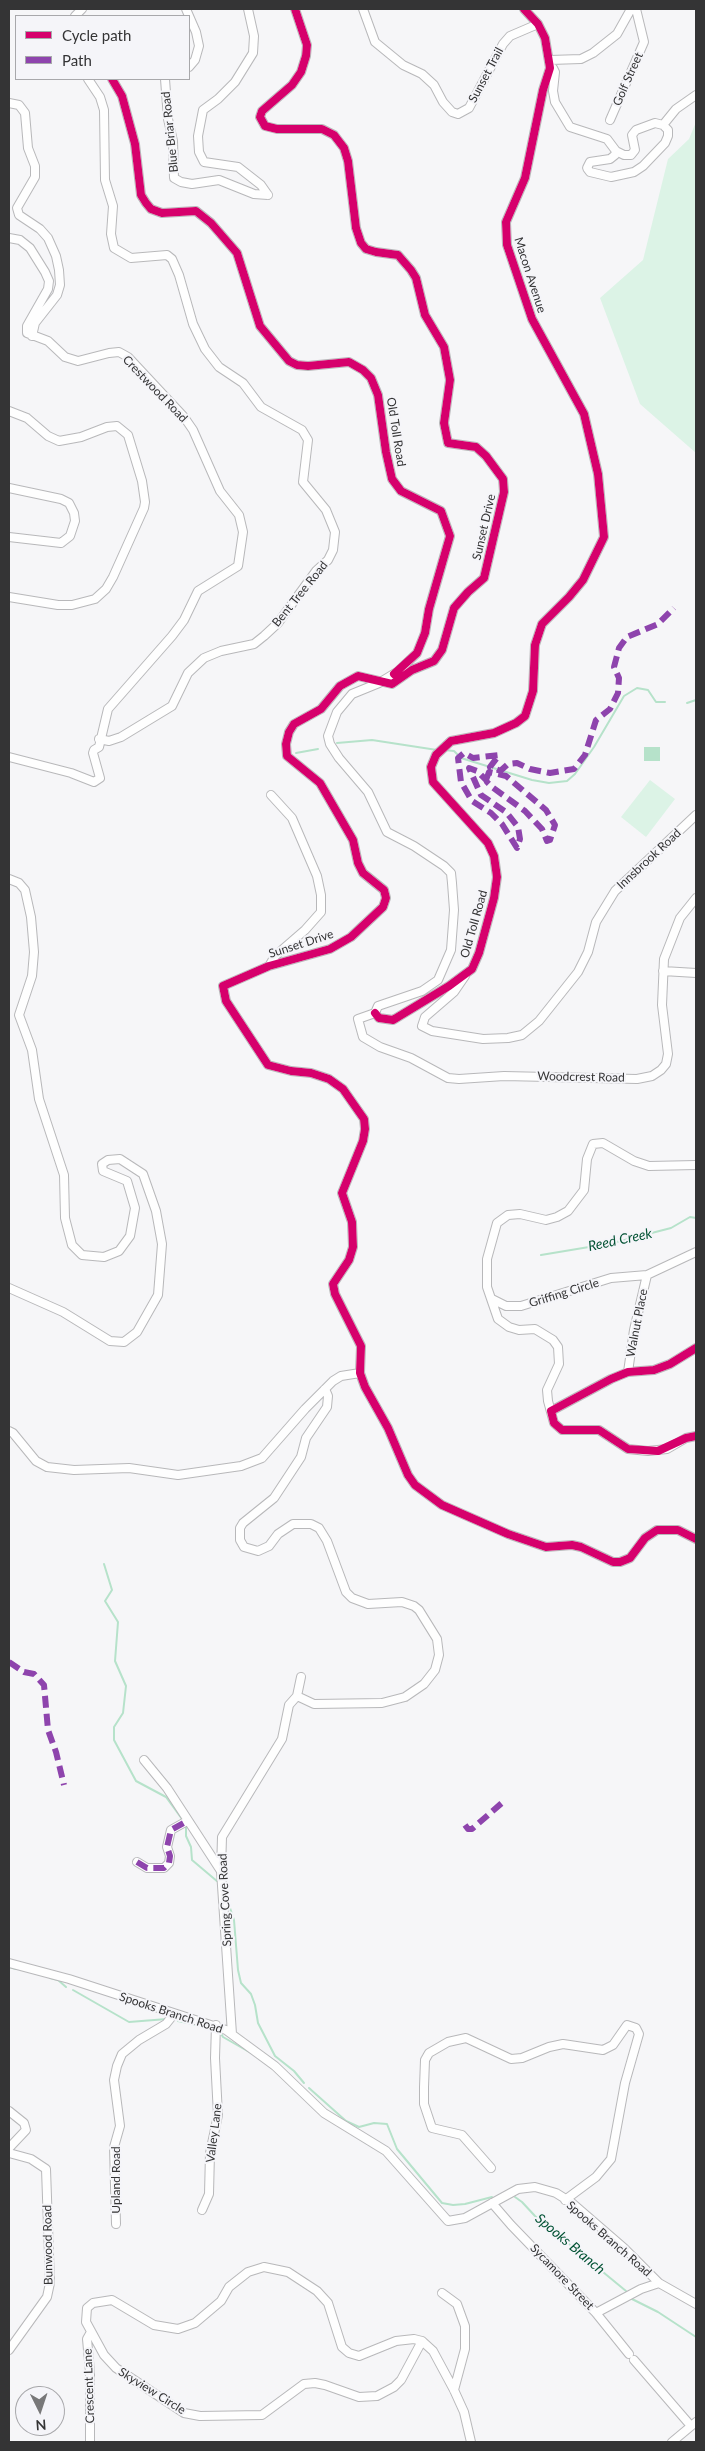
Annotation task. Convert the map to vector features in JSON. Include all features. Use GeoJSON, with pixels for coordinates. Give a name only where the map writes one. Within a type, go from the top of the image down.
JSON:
{"type":"FeatureCollection","features":[{"type":"Feature","properties":{"kind":"street","name":"Blue Briar Road"},"geometry":{"type":"LineString","coordinates":[[165,80],[168,119],[173,141],[174,178],[181,182],[192,184],[219,180],[254,194],[268,195],[261,185],[238,167],[204,162],[199,152],[198,136],[203,110],[218,99],[234,82],[246,67],[253,53],[254,36],[248,9]]}},
{"type":"Feature","properties":{"kind":"street","name":"Sunset Drive"},"geometry":{"type":"LineString","coordinates":[[295,9],[307,45],[302,72],[292,85],[262,111],[260,117],[266,126],[322,129],[334,135],[344,148],[348,161],[356,228],[361,243],[366,249],[398,255],[411,270],[416,278],[425,315],[444,347],[450,380],[444,423],[448,443],[476,447],[494,464],[503,479],[504,492],[484,578],[454,608],[442,650],[434,661],[412,670],[392,684],[379,683],[370,678],[358,676],[340,686],[321,708],[294,724],[289,732],[286,744],[287,756],[320,783],[353,840],[358,863],[363,873],[384,890],[386,898],[383,908],[350,938],[330,949],[269,966],[223,986],[226,1000],[258,1053],[268,1065],[291,1071],[311,1073],[329,1079],[343,1089],[364,1119],[363,1141],[342,1193],[352,1222],[353,1247],[349,1260],[334,1284],[335,1294],[361,1346],[360,1373]]}},
{"type":"Feature","properties":{"kind":"street","name":"Sunset Trail"},"geometry":{"type":"LineString","coordinates":[[364,9],[375,42],[403,65],[422,74],[434,85],[443,102],[452,112],[458,114],[469,108],[503,44],[510,36],[538,24]]}},
{"type":"Feature","properties":{"kind":"street"},"geometry":{"type":"LineString","coordinates":[[524,9],[538,24],[545,38],[550,64],[555,72],[553,92],[555,102],[570,127],[607,139],[616,150],[631,155],[635,150],[632,134],[636,130],[655,123],[663,125],[668,130],[665,143],[643,166],[634,172],[611,177],[590,172],[587,168],[590,162],[610,159],[615,155],[616,150]]}},
{"type":"Feature","properties":{"kind":"street"},"geometry":{"type":"LineString","coordinates":[[550,64],[575,60],[593,53],[617,34],[631,9]]}},
{"type":"Feature","properties":{"kind":"street","name":"Golf Street"},"geometry":{"type":"LineString","coordinates":[[610,120],[644,42],[636,9]]}},
{"type":"Feature","properties":{"kind":"street"},"geometry":{"type":"LineString","coordinates":[[190,18],[199,46],[195,60],[190,66]]}},
{"type":"Feature","properties":{"kind":"street","name":"Macon Avenue"},"geometry":{"type":"LineString","coordinates":[[550,64],[525,178],[506,222],[506,245],[532,319],[584,414],[598,474],[604,528],[599,548]]}},
{"type":"Feature","properties":{"kind":"street","name":"Bent Tree Road"},"geometry":{"type":"LineString","coordinates":[[89,80],[100,97],[104,110],[105,180],[114,206],[111,234],[114,248],[131,258],[167,255],[172,259],[179,275],[193,324],[205,349],[219,367],[243,383],[261,407],[302,430],[308,440],[303,482],[326,510],[336,532],[333,550],[328,560],[316,571],[278,623],[264,636],[254,644],[204,658],[188,673],[172,706],[121,737],[109,741],[99,739]]}},
{"type":"Feature","properties":{"kind":"street","name":"Old Toll Road"},"geometry":{"type":"LineString","coordinates":[[113,80],[122,96],[135,144],[140,189],[146,203],[155,211],[162,213],[196,211],[215,228],[237,253],[260,326],[289,361],[297,365],[308,366],[349,362],[363,370],[371,378],[378,395],[392,479],[401,491],[441,510],[450,536],[431,601],[425,633],[417,653],[397,672],[379,683],[352,694],[337,712],[328,736],[330,744],[339,758],[368,792],[387,832],[414,846],[444,866],[451,873],[454,910],[451,950],[438,980],[422,991],[378,1006],[375,1013],[379,1018],[393,1020],[449,986],[472,969],[494,898],[496,870],[494,856],[488,843],[433,782],[431,767],[436,755],[451,741],[494,732],[516,723],[525,716],[532,691],[535,645],[542,624],[574,591],[599,548]]}},
{"type":"Feature","properties":{"kind":"street"},"geometry":{"type":"LineString","coordinates":[[663,125],[676,109],[696,95]]}},
{"type":"Feature","properties":{"kind":"street"},"geometry":{"type":"LineString","coordinates":[[9,103],[18,106],[25,113],[28,148],[35,166],[35,177],[17,208],[19,215],[40,229],[48,238],[56,256],[59,270],[60,285],[57,296],[36,324],[32,336],[27,333],[26,326],[48,289],[49,281],[46,272],[30,248],[20,240],[9,238]]}},
{"type":"Feature","properties":{"kind":"street","name":"Crestwood Road"},"geometry":{"type":"LineString","coordinates":[[9,758],[64,771],[94,782],[100,778],[93,757],[94,750],[98,747],[108,709],[172,636],[184,620],[198,591],[238,566],[241,558],[242,522],[220,491],[193,430],[184,417],[128,357],[119,352],[78,361],[65,357],[48,341],[32,336]]}},
{"type":"Feature","properties":{"kind":"street"},"geometry":{"type":"LineString","coordinates":[[9,411],[27,418],[48,436],[59,441],[81,437],[107,427],[117,426],[128,435],[142,481],[144,502],[144,508],[106,589],[95,599],[79,604],[58,605],[9,597]]}},
{"type":"Feature","properties":{"kind":"street"},"geometry":{"type":"LineString","coordinates":[[9,488],[61,499],[69,503],[74,513],[75,521],[70,536],[61,543],[9,537]]}},
{"type":"Feature","properties":{"kind":"street"},"geometry":{"type":"LineString","coordinates":[[269,966],[275,956],[305,930],[321,912],[318,876],[292,818],[272,795]]}},
{"type":"Feature","properties":{"kind":"street","name":"Innsbrook Road"},"geometry":{"type":"LineString","coordinates":[[468,972],[454,992],[425,1018],[422,1026],[432,1031],[483,1039],[508,1038],[522,1035],[539,1021],[578,972],[588,952],[596,922],[615,891],[696,815]]}},
{"type":"Feature","properties":{"kind":"street"},"geometry":{"type":"LineString","coordinates":[[9,879],[19,882],[25,890],[31,917],[34,952],[32,976],[19,1015],[32,1050],[39,1099],[64,1175],[65,1218],[72,1245],[82,1255],[104,1257],[119,1251],[130,1236],[135,1208],[126,1181],[103,1171],[102,1164],[108,1160],[120,1159],[143,1174],[156,1211],[162,1244],[158,1294],[137,1332],[124,1342],[110,1341],[64,1312],[9,1288]]}},
{"type":"Feature","properties":{"kind":"street","name":"Woodcrest Road"},"geometry":{"type":"LineString","coordinates":[[375,1013],[358,1019],[363,1038],[380,1047],[418,1061],[448,1078],[467,1079],[514,1076],[638,1079],[652,1076],[666,1064],[668,1054],[662,1005],[664,959],[673,932],[688,906],[696,898]]}},
{"type":"Feature","properties":{"kind":"street"},"geometry":{"type":"LineString","coordinates":[[663,971],[696,973]]}},
{"type":"Feature","properties":{"kind":"street"},"geometry":{"type":"LineString","coordinates":[[696,1165],[649,1166],[634,1161],[603,1143],[594,1144],[587,1159],[584,1190],[568,1211],[546,1220],[520,1214],[508,1215],[497,1223],[487,1259],[487,1287],[498,1319],[509,1327],[519,1330],[536,1329],[554,1340],[558,1347],[559,1364],[547,1390],[554,1424],[562,1430],[599,1430],[628,1450],[658,1451],[686,1438],[696,1436]]}},
{"type":"Feature","properties":{"kind":"street"},"geometry":{"type":"LineString","coordinates":[[647,1275],[696,1252]]}},
{"type":"Feature","properties":{"kind":"street","name":"Griffing Circle"},"geometry":{"type":"LineString","coordinates":[[492,1299],[506,1306],[521,1306],[611,1278],[647,1275]]}},
{"type":"Feature","properties":{"kind":"street","name":"Walnut Place"},"geometry":{"type":"LineString","coordinates":[[628,1372],[634,1330],[647,1275]]}},
{"type":"Feature","properties":{"kind":"street"},"geometry":{"type":"LineString","coordinates":[[551,1410],[628,1372],[654,1370],[670,1364],[696,1348]]}},
{"type":"Feature","properties":{"kind":"street"},"geometry":{"type":"LineString","coordinates":[[9,1431],[13,1433],[36,1462],[48,1467],[74,1470],[129,1468],[178,1475],[241,1466],[262,1458],[325,1389],[341,1376],[360,1373],[370,1400],[395,1443],[408,1475],[423,1493],[442,1506],[524,1540],[546,1546],[572,1545],[581,1547],[613,1562],[620,1562],[630,1558],[645,1538],[657,1530],[678,1530],[696,1538]]}},
{"type":"Feature","properties":{"kind":"street"},"geometry":{"type":"LineString","coordinates":[[297,1696],[321,1705],[372,1704],[395,1700],[424,1684],[435,1670],[439,1655],[437,1639],[419,1610],[414,1606],[402,1602],[368,1604],[352,1598],[346,1592],[327,1541],[318,1528],[311,1524],[293,1524],[278,1534],[269,1546],[258,1551],[244,1547],[240,1540],[240,1528],[243,1522],[274,1498],[301,1457],[306,1438],[327,1407],[328,1396],[325,1389]]}},
{"type":"Feature","properties":{"kind":"street","name":"Spring Cove Road"},"geometry":{"type":"LineString","coordinates":[[232,2034],[221,1871],[222,1837],[282,1739],[289,1705],[297,1696],[301,1677]]}},
{"type":"Feature","properties":{"kind":"street"},"geometry":{"type":"LineString","coordinates":[[144,1760],[167,1788],[221,1871]]}},
{"type":"Feature","properties":{"kind":"street"},"geometry":{"type":"LineString","coordinates":[[137,1862],[147,1868],[164,1868],[168,1864],[170,1856],[167,1847],[171,1830],[187,1821]]}},
{"type":"Feature","properties":{"kind":"street","name":"Spooks Branch Road"},"geometry":{"type":"LineString","coordinates":[[9,1964],[70,1979],[174,2014],[216,2025],[232,2034],[275,2066],[324,2113],[386,2151],[448,2221],[465,2218],[518,2190],[535,2187],[556,2193],[624,2248],[659,2283],[696,2304]]}},
{"type":"Feature","properties":{"kind":"street","name":"Upland Road"},"geometry":{"type":"LineString","coordinates":[[116,2224],[114,2147],[120,2126],[114,2080],[117,2066],[122,2054],[139,2040],[166,2024],[174,2014]]}},
{"type":"Feature","properties":{"kind":"street","name":"Valley Lane"},"geometry":{"type":"LineString","coordinates":[[202,2210],[209,2194],[210,2154],[218,2115],[215,2058],[216,2025]]}},
{"type":"Feature","properties":{"kind":"street"},"geometry":{"type":"LineString","coordinates":[[491,2168],[462,2134],[437,2131],[432,2128],[424,2104],[426,2060],[429,2052],[448,2042],[466,2038],[503,2057],[511,2058],[522,2058],[549,2047],[563,2044],[574,2044],[590,2050],[603,2050],[613,2045],[627,2025],[636,2028],[639,2034],[624,2083],[612,2159],[596,2177],[565,2200]]}},
{"type":"Feature","properties":{"kind":"street"},"geometry":{"type":"LineString","coordinates":[[9,2111],[24,2123],[26,2130],[9,2148]]}},
{"type":"Feature","properties":{"kind":"street","name":"Bunwood Road"},"geometry":{"type":"LineString","coordinates":[[9,2153],[31,2159],[46,2169],[50,2283],[48,2297],[9,2350]]}},
{"type":"Feature","properties":{"kind":"street","name":"Sycamore Street"},"geometry":{"type":"LineString","coordinates":[[492,2203],[596,2313],[632,2357],[694,2424]]}},
{"type":"Feature","properties":{"kind":"street","name":"Skyview Circle"},"geometry":{"type":"LineString","coordinates":[[264,2267],[288,2272],[317,2291],[328,2303],[342,2347],[349,2353],[359,2356],[396,2341],[414,2339],[422,2342],[400,2380],[394,2387],[377,2396],[359,2397],[315,2383],[304,2384],[262,2415],[212,2417],[184,2413],[116,2368],[104,2355],[90,2332],[86,2322],[87,2308],[93,2303],[106,2300],[120,2303],[141,2319],[154,2325],[178,2329],[195,2323],[221,2301],[229,2287],[248,2272],[264,2267]]}},
{"type":"Feature","properties":{"kind":"street"},"geometry":{"type":"LineString","coordinates":[[596,2313],[640,2289],[659,2283]]}},
{"type":"Feature","properties":{"kind":"street"},"geometry":{"type":"LineString","coordinates":[[442,2293],[457,2304],[465,2326],[465,2350],[454,2390]]}},
{"type":"Feature","properties":{"kind":"street","name":"Crescent Lane"},"geometry":{"type":"LineString","coordinates":[[90,2332],[87,2342],[90,2372],[90,2442]]}},
{"type":"Feature","properties":{"kind":"street"},"geometry":{"type":"LineString","coordinates":[[422,2342],[433,2350],[454,2390],[464,2412],[471,2442]]}},
{"type":"Feature","properties":{"kind":"street"},"geometry":{"type":"LineString","coordinates":[[672,2442],[694,2424]]}},
{"type":"Feature","properties":{"kind":"shaded area"},"geometry":{"type":"Polygon","coordinates":[[[696,122],[696,453],[640,404],[600,298],[643,260],[668,159],[689,139],[696,122]]]}},
{"type":"Feature","properties":{"kind":"shaded area"},"geometry":{"type":"Polygon","coordinates":[[[644,747],[660,747],[660,761],[644,761],[644,747]]]}},
{"type":"Feature","properties":{"kind":"shaded area"},"geometry":{"type":"Polygon","coordinates":[[[650,780],[675,799],[646,837],[621,817],[650,780]]]}},
{"type":"Feature","properties":{"kind":"waterway"},"geometry":{"type":"LineString","coordinates":[[444,750],[454,751],[461,758],[532,780],[549,783],[567,781],[575,774],[594,747],[624,696],[637,688],[648,690],[656,702],[665,702]]}},
{"type":"Feature","properties":{"kind":"waterway"},"geometry":{"type":"LineString","coordinates":[[687,703],[696,700]]}},
{"type":"Feature","properties":{"kind":"waterway"},"geometry":{"type":"LineString","coordinates":[[337,743],[372,740],[437,750]]}},
{"type":"Feature","properties":{"kind":"waterway"},"geometry":{"type":"LineString","coordinates":[[296,753],[318,749]]}},
{"type":"Feature","properties":{"kind":"waterway","name":"Reed Creek"},"geometry":{"type":"LineString","coordinates":[[541,1255],[613,1243],[671,1228],[690,1217],[696,1218]]}},
{"type":"Feature","properties":{"kind":"waterway"},"geometry":{"type":"LineString","coordinates":[[104,1564],[112,1590],[105,1601],[118,1622],[115,1661],[126,1686],[123,1713],[114,1727],[114,1740],[136,1781],[166,1797],[182,1819]]}},
{"type":"Feature","properties":{"kind":"waterway"},"geometry":{"type":"LineString","coordinates":[[186,1825],[186,1836],[191,1847],[192,1860],[218,1882]]}},
{"type":"Feature","properties":{"kind":"waterway"},"geometry":{"type":"LineString","coordinates":[[225,1888],[229,1899]]}},
{"type":"Feature","properties":{"kind":"waterway"},"geometry":{"type":"LineString","coordinates":[[230,1908],[234,1920],[238,1970],[241,1983],[251,1994],[258,2023],[275,2056],[294,2071],[304,2083]]}},
{"type":"Feature","properties":{"kind":"waterway","name":"Spooks Branch"},"geometry":{"type":"LineString","coordinates":[[9,1967],[16,1969]]}},
{"type":"Feature","properties":{"kind":"waterway","name":"Spooks Branch"},"geometry":{"type":"LineString","coordinates":[[50,1978],[58,1980],[66,1987]]}},
{"type":"Feature","properties":{"kind":"waterway","name":"Spooks Branch"},"geometry":{"type":"LineString","coordinates":[[73,1990],[129,2022],[167,2019]]}},
{"type":"Feature","properties":{"kind":"waterway","name":"Spooks Branch"},"geometry":{"type":"LineString","coordinates":[[178,2021],[202,2026]]}},
{"type":"Feature","properties":{"kind":"waterway","name":"Spooks Branch"},"geometry":{"type":"LineString","coordinates":[[219,2030],[223,2037],[251,2053]]}},
{"type":"Feature","properties":{"kind":"waterway","name":"Spooks Branch"},"geometry":{"type":"LineString","coordinates":[[309,2088],[346,2121],[359,2127],[374,2123],[387,2124],[397,2149],[442,2203],[453,2205],[465,2204],[492,2197]]}},
{"type":"Feature","properties":{"kind":"waterway","name":"Spooks Branch"},"geometry":{"type":"LineString","coordinates":[[515,2197],[535,2216],[626,2291]]}},
{"type":"Feature","properties":{"kind":"waterway","name":"Spooks Branch"},"geometry":{"type":"LineString","coordinates":[[632,2299],[658,2312],[696,2337]]}},
{"type":"Feature","properties":{"kind":"marked path"},"geometry":{"type":"LineString","coordinates":[[498,773],[508,764],[517,763],[530,769],[550,773],[574,769],[585,755],[596,720],[610,709],[618,693],[619,678],[614,667],[619,648],[627,637],[658,624],[674,608]]}},
{"type":"Feature","properties":{"kind":"marked path"},"geometry":{"type":"LineString","coordinates":[[486,780],[489,772],[506,776],[546,810],[555,825],[550,840],[547,841],[542,829],[525,811],[492,787],[477,771],[469,768],[481,795],[506,812],[518,827],[520,839],[517,848],[502,824],[491,813],[472,801],[461,782],[458,758],[464,753],[473,758],[499,755],[490,767],[501,771]]}},
{"type":"Feature","properties":{"kind":"marked path"},"geometry":{"type":"LineString","coordinates":[[9,1662],[24,1672],[34,1674],[44,1685],[48,1730],[56,1752],[64,1785]]}},
{"type":"Feature","properties":{"kind":"marked path"},"geometry":{"type":"LineString","coordinates":[[465,1825],[468,1829],[472,1829],[503,1802]]}},
{"type":"Feature","properties":{"kind":"marked path"},"geometry":{"type":"LineString","coordinates":[[137,1862],[147,1868],[164,1868],[169,1863],[170,1856],[167,1847],[171,1830],[187,1821]]}},
{"type":"Feature","properties":{"kind":"cycle path"},"geometry":{"type":"LineString","coordinates":[[295,9],[307,45],[301,72],[292,85],[262,111],[260,117],[265,126],[277,129],[322,129],[334,135],[344,148],[348,161],[356,228],[361,243],[366,249],[398,255],[411,270],[416,278],[425,315],[444,347],[450,380],[444,423],[448,443],[476,447],[486,456],[503,479],[504,492],[484,578],[454,608],[442,650],[434,661],[412,670],[392,684],[358,676],[340,686],[321,709],[294,724],[289,732],[286,744],[287,756],[320,783],[353,840],[358,863],[363,873],[384,890],[386,898],[383,907],[351,937],[330,949],[269,966],[223,986],[226,1001],[268,1065],[291,1071],[311,1073],[329,1079],[343,1089],[364,1119],[363,1141],[342,1193],[352,1222],[353,1247],[349,1260],[333,1284],[335,1294],[361,1346],[360,1373],[365,1387],[388,1428],[408,1475],[415,1485],[442,1505],[508,1534],[546,1547],[572,1545],[581,1547],[613,1562],[620,1562],[630,1558],[645,1538],[657,1530],[678,1530],[696,1539]]}},
{"type":"Feature","properties":{"kind":"cycle path"},"geometry":{"type":"LineString","coordinates":[[375,1013],[379,1018],[393,1020],[449,986],[472,969],[479,953],[494,898],[497,877],[494,856],[488,843],[433,782],[431,767],[436,755],[451,741],[494,733],[516,723],[525,716],[533,691],[535,645],[542,624],[583,580],[604,537],[598,474],[584,414],[532,319],[507,245],[506,222],[525,178],[543,90],[550,68],[545,38],[538,24],[524,9]]}},
{"type":"Feature","properties":{"kind":"cycle path"},"geometry":{"type":"LineString","coordinates":[[113,80],[122,96],[135,144],[141,195],[146,203],[151,209],[162,213],[196,211],[211,223],[237,253],[260,326],[289,361],[297,365],[308,366],[349,362],[363,370],[371,378],[378,395],[392,479],[401,491],[441,511],[450,536],[429,609],[425,633],[417,653],[394,674]]}},
{"type":"Feature","properties":{"kind":"cycle path"},"geometry":{"type":"LineString","coordinates":[[696,1348],[670,1364],[654,1370],[628,1372],[611,1379],[551,1411],[554,1423],[562,1430],[599,1430],[628,1449],[658,1451],[686,1438],[696,1436]]}}]}
